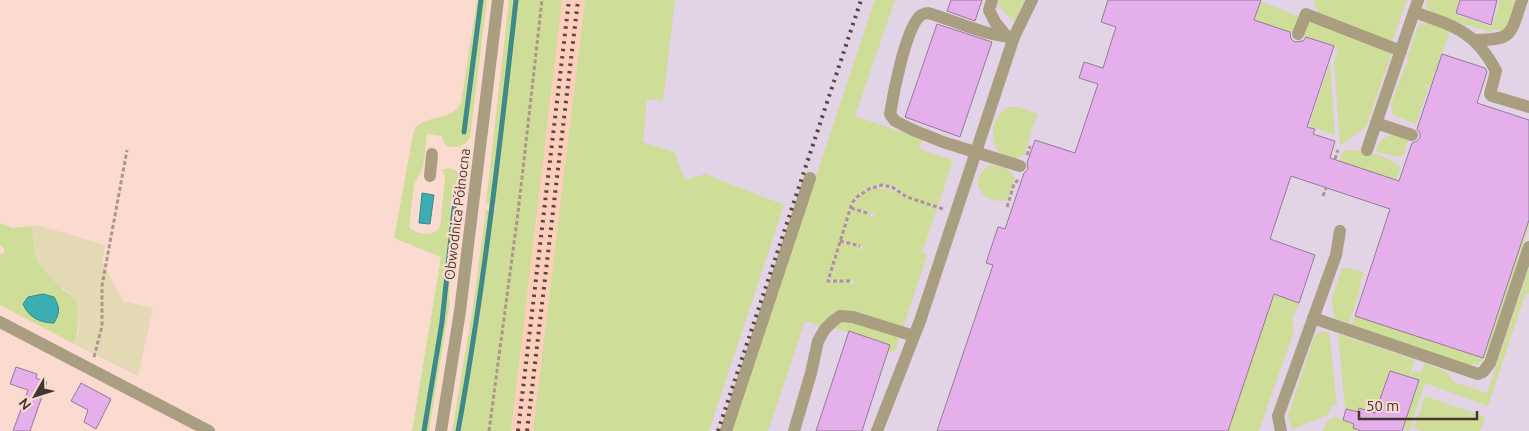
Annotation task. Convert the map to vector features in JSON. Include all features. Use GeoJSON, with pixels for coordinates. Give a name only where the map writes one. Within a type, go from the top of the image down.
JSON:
{"type":"FeatureCollection","features":[{"type":"Feature","properties":{"kind":"street","name":"Obwodnica Północna"},"geometry":{"type":"LineString","coordinates":[[441,431],[461,302],[498,0]]}},
{"type":"Feature","properties":{"kind":"street"},"geometry":{"type":"LineString","coordinates":[[992,0],[989,10],[995,22],[1010,37]]}},
{"type":"Feature","properties":{"kind":"street"},"geometry":{"type":"LineString","coordinates":[[877,431],[914,336],[957,214],[977,153],[1010,37],[1032,0]]}},
{"type":"Feature","properties":{"kind":"street"},"geometry":{"type":"LineString","coordinates":[[1474,40],[1502,38],[1509,33],[1522,0]]}},
{"type":"Feature","properties":{"kind":"street"},"geometry":{"type":"LineString","coordinates":[[1367,150],[1416,6],[1455,26],[1474,40],[1496,71],[1490,94],[1529,107]]}},
{"type":"Feature","properties":{"kind":"street"},"geometry":{"type":"LineString","coordinates":[[1010,37],[928,13],[922,14],[917,20],[910,36],[896,78],[890,114],[902,126],[943,142],[1020,166]]}},
{"type":"Feature","properties":{"kind":"street"},"geometry":{"type":"LineString","coordinates":[[1298,34],[1306,14],[1401,50]]}},
{"type":"Feature","properties":{"kind":"street"},"geometry":{"type":"LineString","coordinates":[[1376,123],[1412,135]]}},
{"type":"Feature","properties":{"kind":"street"},"geometry":{"type":"LineString","coordinates":[[430,176],[432,154]]}},
{"type":"Feature","properties":{"kind":"street"},"geometry":{"type":"LineString","coordinates":[[726,431],[810,178]]}},
{"type":"Feature","properties":{"kind":"street"},"geometry":{"type":"LineString","coordinates":[[1281,431],[1278,416],[1336,255],[1340,231]]}},
{"type":"Feature","properties":{"kind":"street"},"geometry":{"type":"LineString","coordinates":[[1312,318],[1478,374],[1484,372],[1490,363],[1529,247]]}},
{"type":"Feature","properties":{"kind":"street"},"geometry":{"type":"LineString","coordinates":[[794,431],[818,341],[832,322],[845,315],[914,336]]}},
{"type":"Feature","properties":{"kind":"street"},"geometry":{"type":"LineString","coordinates":[[0,322],[209,431]]}},
{"type":"Feature","properties":{"kind":"path"},"geometry":{"type":"LineString","coordinates":[[489,431],[518,213],[542,0]]}},
{"type":"Feature","properties":{"kind":"path"},"geometry":{"type":"LineString","coordinates":[[86,367],[95,355],[102,326],[102,286],[127,150]]}},
{"type":"Feature","properties":{"kind":"path"},"geometry":{"type":"LineString","coordinates":[[1335,159],[1338,150]]}},
{"type":"Feature","properties":{"kind":"path"},"geometry":{"type":"LineString","coordinates":[[850,281],[828,281],[851,208],[855,200],[862,193],[873,187],[892,187],[907,196],[957,214]]}},
{"type":"Feature","properties":{"kind":"path"},"geometry":{"type":"LineString","coordinates":[[1323,196],[1326,188]]}},
{"type":"Feature","properties":{"kind":"path"},"geometry":{"type":"LineString","coordinates":[[851,208],[870,214]]}},
{"type":"Feature","properties":{"kind":"path"},"geometry":{"type":"LineString","coordinates":[[840,241],[860,246]]}},
{"type":"Feature","properties":{"kind":"shaded area"},"geometry":{"type":"Polygon","coordinates":[[[531,0],[609,0],[557,431],[484,431],[531,0]]]}},
{"type":"Feature","properties":{"kind":"shaded area"},"geometry":{"type":"Polygon","coordinates":[[[609,0],[1529,0],[1529,431],[557,431],[609,0]]]}},
{"type":"Feature","properties":{"kind":"green space"},"geometry":{"type":"Polygon","coordinates":[[[477,0],[487,0],[470,137],[461,146],[448,147],[443,142],[442,136],[427,134],[423,167],[414,185],[409,227],[416,232],[429,234],[440,227],[445,178],[442,170],[454,170],[460,175],[462,182],[462,187],[453,186],[450,209],[459,210],[449,293],[450,303],[429,431],[412,431],[441,257],[394,238],[414,130],[424,122],[451,113],[461,103],[477,0]]]}},
{"type":"Feature","properties":{"kind":"green space"},"geometry":{"type":"Polygon","coordinates":[[[509,0],[562,0],[511,431],[452,431],[473,306],[486,210],[495,210],[496,204],[486,203],[509,0]]]}},
{"type":"Feature","properties":{"kind":"green space"},"geometry":{"type":"Polygon","coordinates":[[[585,0],[675,0],[663,101],[647,99],[643,142],[674,152],[685,180],[705,174],[784,205],[709,431],[533,431],[585,0]]]}},
{"type":"Feature","properties":{"kind":"green space"},"geometry":{"type":"Polygon","coordinates":[[[875,0],[895,0],[855,116],[922,139],[919,149],[953,160],[938,206],[908,196],[897,188],[881,184],[869,187],[858,195],[850,207],[827,282],[849,282],[853,284],[853,280],[830,280],[841,242],[859,247],[862,250],[863,246],[841,240],[852,209],[870,215],[873,218],[874,214],[853,207],[864,193],[876,188],[884,188],[906,198],[937,208],[922,253],[927,255],[903,328],[854,314],[821,326],[805,321],[768,431],[731,431],[875,0]]]}},
{"type":"Feature","properties":{"kind":"green space"},"geometry":{"type":"Polygon","coordinates":[[[999,0],[1024,0],[1014,22],[998,5],[999,0]]]}},
{"type":"Feature","properties":{"kind":"green space"},"geometry":{"type":"Polygon","coordinates":[[[1315,0],[1407,0],[1392,42],[1316,14],[1318,8],[1314,6],[1315,0]]]}},
{"type":"Feature","properties":{"kind":"green space"},"geometry":{"type":"Polygon","coordinates":[[[1427,0],[1459,0],[1454,14],[1492,27],[1500,0],[1517,2],[1504,32],[1494,29],[1490,32],[1431,14],[1426,6],[1427,0]]]}},
{"type":"Feature","properties":{"kind":"green space"},"geometry":{"type":"Polygon","coordinates":[[[1260,1],[1301,17],[1295,33],[1254,20],[1260,1]]]}},
{"type":"Feature","properties":{"kind":"green space"},"geometry":{"type":"Polygon","coordinates":[[[1307,19],[1388,51],[1391,55],[1366,127],[1340,146],[1334,61],[1338,49],[1302,35],[1307,19]]]}},
{"type":"Feature","properties":{"kind":"green space"},"geometry":{"type":"Polygon","coordinates":[[[1428,22],[1450,30],[1430,88],[1429,85],[1424,84],[1428,89],[1416,124],[1393,115],[1391,104],[1418,26],[1428,22]]]}},
{"type":"Feature","properties":{"kind":"green space"},"geometry":{"type":"Polygon","coordinates":[[[1330,63],[1335,135],[1309,126],[1330,63]]]}},
{"type":"Feature","properties":{"kind":"green space"},"geometry":{"type":"Polygon","coordinates":[[[1008,107],[1019,107],[1038,114],[1024,155],[1014,158],[1005,157],[999,151],[993,134],[999,115],[1008,107]]]}},
{"type":"Feature","properties":{"kind":"green space"},"geometry":{"type":"Polygon","coordinates":[[[1394,135],[1408,140],[1404,155],[1396,157],[1376,151],[1382,140],[1394,135]]]}},
{"type":"Feature","properties":{"kind":"green space"},"geometry":{"type":"Polygon","coordinates":[[[1344,150],[1367,152],[1389,159],[1401,168],[1397,180],[1339,161],[1344,150]]]}},
{"type":"Feature","properties":{"kind":"green space"},"geometry":{"type":"Polygon","coordinates":[[[990,166],[1005,168],[1015,179],[1007,199],[999,201],[992,199],[980,191],[978,178],[990,166]]]}},
{"type":"Feature","properties":{"kind":"green space"},"geometry":{"type":"Polygon","coordinates":[[[1529,220],[1529,227],[1486,356],[1478,364],[1468,365],[1351,325],[1355,316],[1483,358],[1529,220]]]}},
{"type":"Feature","properties":{"kind":"green space"},"geometry":{"type":"Polygon","coordinates":[[[0,223],[12,228],[32,226],[35,253],[63,290],[76,299],[78,322],[74,344],[0,305],[0,255],[5,252],[0,245],[0,223]],[[43,294],[28,297],[47,323],[54,323],[58,315],[43,294]]]}},
{"type":"Feature","properties":{"kind":"green space"},"geometry":{"type":"Polygon","coordinates":[[[1342,268],[1364,272],[1349,324],[1334,318],[1332,298],[1342,268]]]}},
{"type":"Feature","properties":{"kind":"green space"},"geometry":{"type":"Polygon","coordinates":[[[1529,268],[1529,293],[1525,295],[1488,406],[1425,383],[1409,431],[1403,429],[1419,381],[1411,378],[1413,371],[1421,373],[1424,363],[1447,372],[1454,382],[1487,393],[1529,268]]]}},
{"type":"Feature","properties":{"kind":"green space"},"geometry":{"type":"Polygon","coordinates":[[[1274,294],[1299,303],[1292,319],[1294,331],[1259,431],[1228,431],[1274,294]]]}},
{"type":"Feature","properties":{"kind":"green space"},"geometry":{"type":"Polygon","coordinates":[[[850,321],[899,337],[897,348],[893,352],[888,352],[890,345],[833,328],[837,323],[850,321]]]}},
{"type":"Feature","properties":{"kind":"green space"},"geometry":{"type":"Polygon","coordinates":[[[1320,332],[1329,332],[1337,405],[1332,405],[1328,415],[1293,429],[1288,415],[1314,337],[1320,332]]]}},
{"type":"Feature","properties":{"kind":"green space"},"geometry":{"type":"Polygon","coordinates":[[[1338,334],[1415,360],[1409,378],[1390,371],[1374,417],[1371,412],[1359,408],[1358,412],[1345,408],[1338,334]]]}},
{"type":"Feature","properties":{"kind":"green space"},"geometry":{"type":"Polygon","coordinates":[[[1425,396],[1485,417],[1480,431],[1423,431],[1414,428],[1425,396]]]}},
{"type":"Feature","properties":{"kind":"green space"},"geometry":{"type":"Polygon","coordinates":[[[1334,417],[1354,424],[1353,428],[1361,431],[1323,431],[1327,421],[1334,417]]]}},
{"type":"Feature","properties":{"kind":"sand"},"geometry":{"type":"Polygon","coordinates":[[[37,225],[105,245],[102,262],[123,301],[153,308],[138,376],[74,344],[79,330],[76,299],[50,278],[38,262],[32,233],[32,226],[37,225]]]}},
{"type":"Feature","properties":{"kind":"water"},"geometry":{"type":"Polygon","coordinates":[[[422,193],[434,195],[430,224],[419,223],[422,193]]]}},
{"type":"Feature","properties":{"kind":"water"},"geometry":{"type":"Polygon","coordinates":[[[43,294],[54,297],[57,304],[58,313],[54,323],[44,322],[31,316],[23,304],[28,297],[43,294]]]}},
{"type":"Feature","properties":{"kind":"building"},"geometry":{"type":"Polygon","coordinates":[[[951,0],[982,0],[975,21],[947,11],[951,0]]]}},
{"type":"Feature","properties":{"kind":"building"},"geometry":{"type":"Polygon","coordinates":[[[1108,0],[1261,0],[1254,20],[1290,32],[1291,39],[1295,42],[1303,41],[1306,37],[1334,46],[1307,127],[1315,129],[1313,134],[1335,141],[1330,158],[1399,181],[1412,143],[1420,138],[1420,133],[1417,129],[1442,54],[1485,68],[1487,72],[1477,103],[1529,120],[1529,220],[1483,358],[1355,316],[1390,209],[1291,176],[1270,239],[1315,255],[1299,303],[1274,294],[1228,431],[937,431],[993,265],[986,263],[998,227],[1005,229],[1024,173],[1028,169],[1027,163],[1035,140],[1075,153],[1098,84],[1079,78],[1084,62],[1103,68],[1116,27],[1101,22],[1108,0]]]}},
{"type":"Feature","properties":{"kind":"building"},"geometry":{"type":"Polygon","coordinates":[[[1460,0],[1497,0],[1491,25],[1456,13],[1460,0]]]}},
{"type":"Feature","properties":{"kind":"building"},"geometry":{"type":"Polygon","coordinates":[[[937,24],[992,42],[960,137],[905,117],[937,24]]]}},
{"type":"Feature","properties":{"kind":"building"},"geometry":{"type":"Polygon","coordinates":[[[849,331],[890,345],[862,431],[816,431],[849,331]]]}},
{"type":"Feature","properties":{"kind":"building"},"geometry":{"type":"Polygon","coordinates":[[[16,367],[37,374],[36,378],[47,382],[30,431],[13,431],[28,390],[10,384],[16,367]]]}},
{"type":"Feature","properties":{"kind":"building"},"geometry":{"type":"Polygon","coordinates":[[[1390,371],[1419,380],[1402,431],[1361,431],[1353,428],[1354,424],[1343,420],[1346,409],[1358,412],[1359,408],[1375,413],[1390,371]]]}},
{"type":"Feature","properties":{"kind":"building"},"geometry":{"type":"Polygon","coordinates":[[[81,383],[111,399],[96,429],[84,422],[88,410],[71,401],[81,383]]]}},
{"type":"Feature","properties":{"kind":"waterway"},"geometry":{"type":"LineString","coordinates":[[464,132],[481,0]]}},
{"type":"Feature","properties":{"kind":"waterway"},"geometry":{"type":"LineString","coordinates":[[458,431],[484,270],[516,0]]}},
{"type":"Feature","properties":{"kind":"waterway"},"geometry":{"type":"LineString","coordinates":[[424,431],[442,322],[456,190]]}},
{"type":"Feature","properties":{"kind":"railway"},"geometry":{"type":"LineString","coordinates":[[518,431],[569,0]]}},
{"type":"Feature","properties":{"kind":"railway"},"geometry":{"type":"LineString","coordinates":[[527,431],[578,0]]}},
{"type":"Feature","properties":{"kind":"railway"},"geometry":{"type":"LineString","coordinates":[[718,431],[861,0]]}}]}
